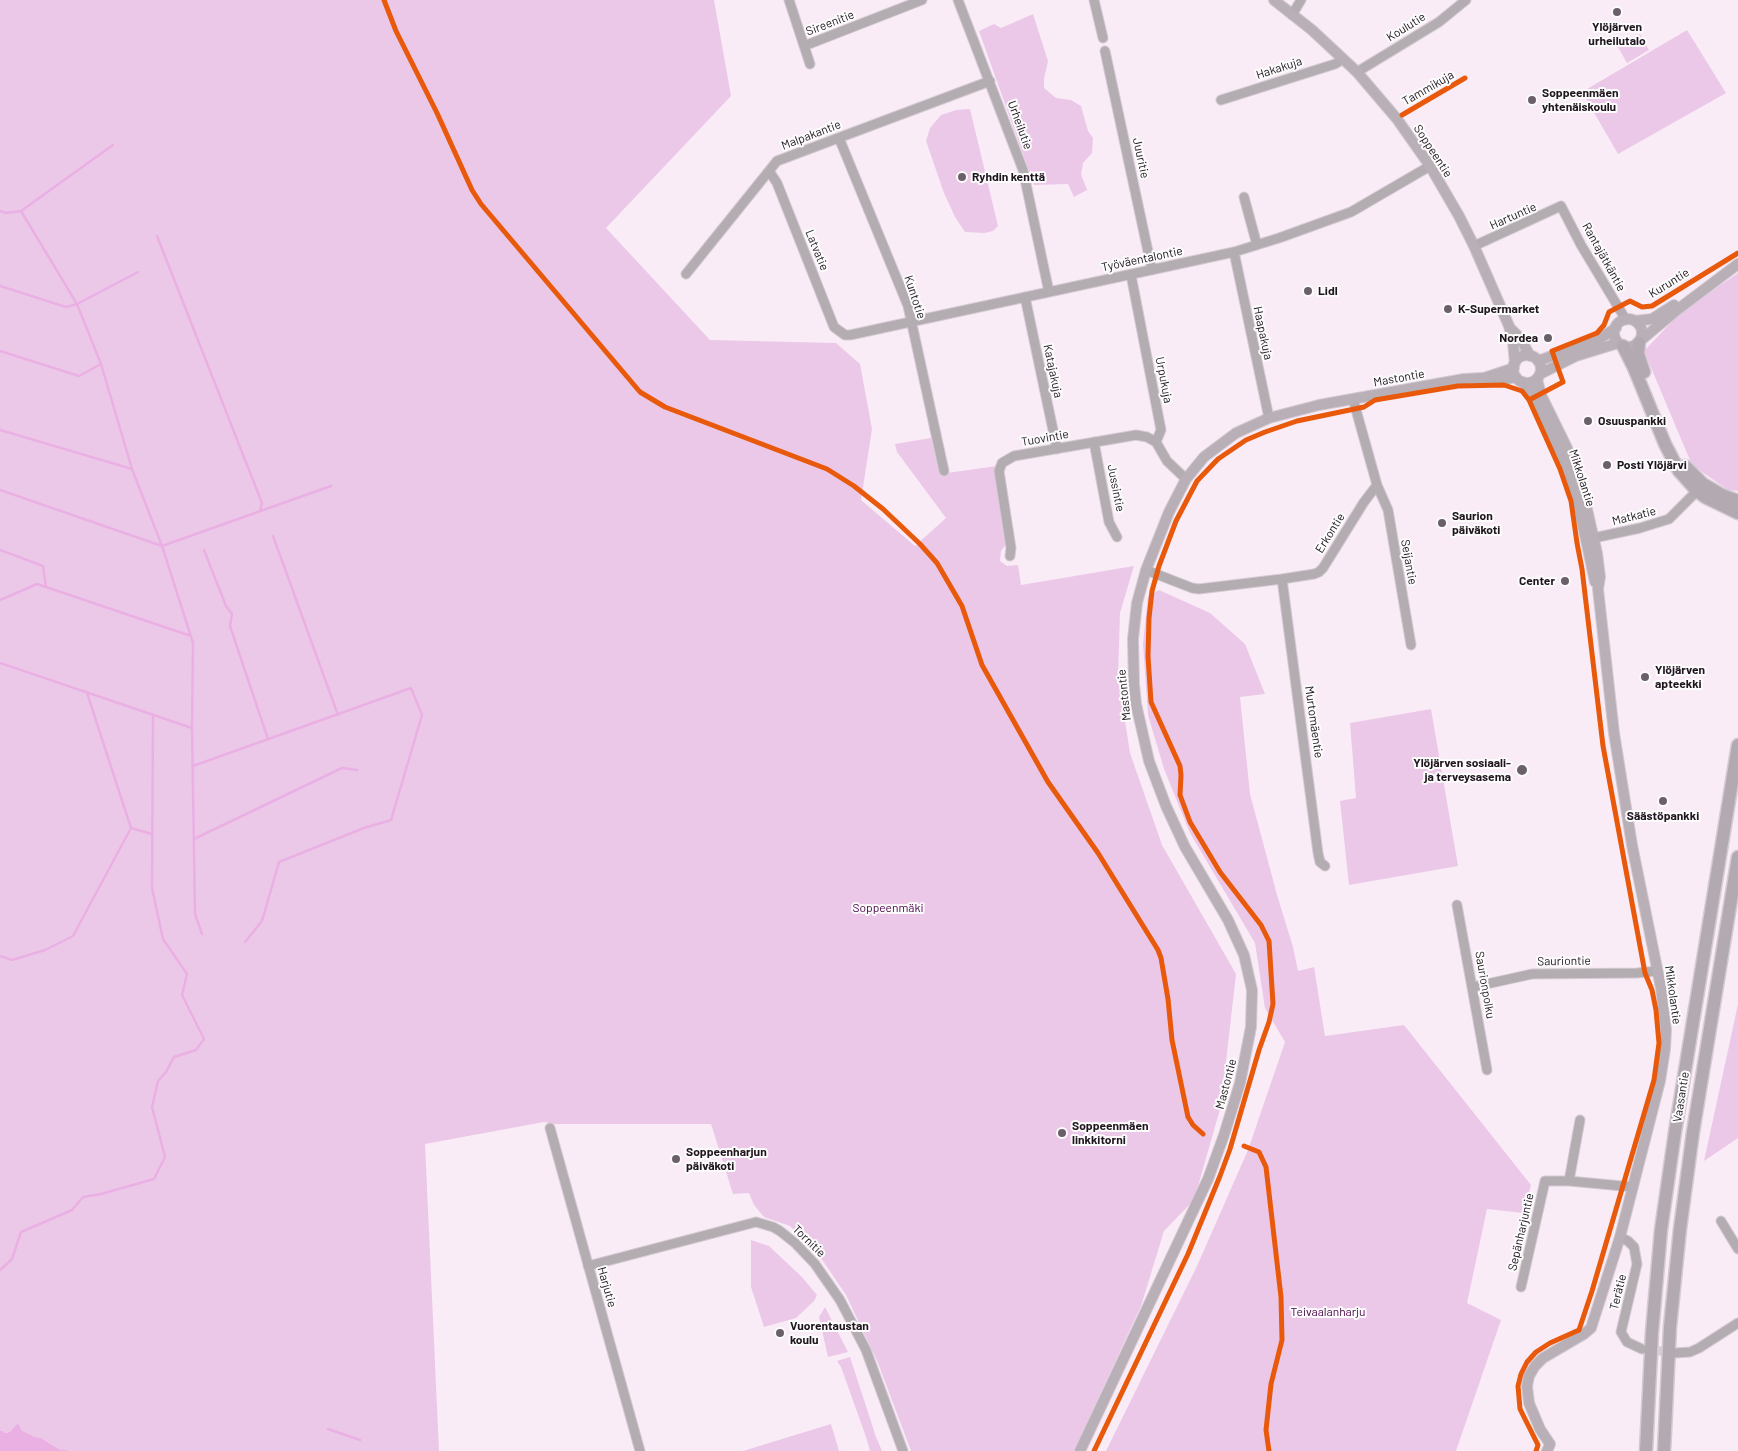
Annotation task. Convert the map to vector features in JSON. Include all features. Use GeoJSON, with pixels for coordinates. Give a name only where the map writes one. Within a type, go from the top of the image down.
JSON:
{"type":"FeatureCollection","features":[{"type":"Feature","properties":{"kind":"highway"},"geometry":{"type":"LineString","coordinates":[[1639,342],[1638,354],[1642,366],[1683,464],[1700,488],[1738,501]]}},
{"type":"Feature","properties":{"kind":"highway"},"geometry":{"type":"LineString","coordinates":[[1620,344],[1645,393],[1674,463],[1683,477],[1700,488],[1717,504],[1738,513]]}},
{"type":"Feature","properties":{"kind":"highway","name":"Vaasantie"},"geometry":{"type":"LineString","coordinates":[[1646,1451],[1652,1332],[1661,1230],[1675,1132],[1738,745]]}},
{"type":"Feature","properties":{"kind":"highway","name":"Vaasantie"},"geometry":{"type":"LineString","coordinates":[[1664,1451],[1670,1327],[1680,1229],[1693,1132],[1738,857]]}},
{"type":"Feature","properties":{"kind":"main road","name":"Soppeentie"},"geometry":{"type":"LineString","coordinates":[[1274,0],[1312,30],[1357,72],[1397,119],[1430,166],[1474,246],[1509,326],[1517,372]]}},
{"type":"Feature","properties":{"kind":"main road","name":"Kuruntie"},"geometry":{"type":"LineString","coordinates":[[1630,320],[1648,320],[1660,315],[1719,273],[1738,264]]}},
{"type":"Feature","properties":{"kind":"main road","name":"Kuruntie"},"geometry":{"type":"LineString","coordinates":[[1639,342],[1676,310],[1738,264]]}},
{"type":"Feature","properties":{"kind":"main road"},"geometry":{"type":"LineString","coordinates":[[1616,328],[1599,339],[1534,358],[1521,357],[1517,372],[1533,382],[1539,376],[1576,356],[1620,344],[1631,347],[1639,342],[1642,336],[1642,329],[1630,320],[1619,323],[1615,336],[1620,344]]}},
{"type":"Feature","properties":{"kind":"main road","name":"Soppeentie"},"geometry":{"type":"LineString","coordinates":[[1509,326],[1534,358]]}},
{"type":"Feature","properties":{"kind":"main road"},"geometry":{"type":"LineString","coordinates":[[1534,358],[1541,367],[1539,376]]}},
{"type":"Feature","properties":{"kind":"main road","name":"Mastontie"},"geometry":{"type":"LineString","coordinates":[[1080,1451],[1208,1179],[1240,1083],[1251,1027],[1252,990],[1244,954],[1228,920],[1185,847],[1169,812],[1149,761],[1139,723],[1134,684],[1133,639],[1138,603],[1146,570],[1169,512],[1186,479],[1198,463],[1218,445],[1236,433],[1269,418],[1304,408],[1517,372]]}},
{"type":"Feature","properties":{"kind":"main road","name":"Mikkolantie"},"geometry":{"type":"LineString","coordinates":[[1517,372],[1535,398],[1560,450],[1590,539]]}},
{"type":"Feature","properties":{"kind":"main road","name":"Mikkolantie"},"geometry":{"type":"LineString","coordinates":[[1539,376],[1541,395],[1567,448],[1587,509],[1592,572],[1598,589],[1615,739],[1632,844],[1665,1020],[1664,1058],[1660,1081],[1620,1237],[1591,1328],[1543,1358],[1534,1366],[1529,1376],[1527,1386],[1529,1403],[1540,1429],[1550,1444],[1548,1451]]}},
{"type":"Feature","properties":{"kind":"street"},"geometry":{"type":"LineString","coordinates":[[789,0],[810,64]]}},
{"type":"Feature","properties":{"kind":"street","name":"Sireenitie"},"geometry":{"type":"LineString","coordinates":[[804,46],[922,0]]}},
{"type":"Feature","properties":{"kind":"street","name":"Urheilutie"},"geometry":{"type":"LineString","coordinates":[[958,0],[1023,170],[1049,292]]}},
{"type":"Feature","properties":{"kind":"street"},"geometry":{"type":"LineString","coordinates":[[1094,0],[1103,38]]}},
{"type":"Feature","properties":{"kind":"street"},"geometry":{"type":"LineString","coordinates":[[1292,15],[1301,0]]}},
{"type":"Feature","properties":{"kind":"street","name":"Koulutie"},"geometry":{"type":"LineString","coordinates":[[1357,72],[1439,22],[1466,0]]}},
{"type":"Feature","properties":{"kind":"street","name":"Juuritie"},"geometry":{"type":"LineString","coordinates":[[1106,51],[1152,270]]}},
{"type":"Feature","properties":{"kind":"street","name":"Hakakuja"},"geometry":{"type":"LineString","coordinates":[[1221,100],[1335,64],[1343,59]]}},
{"type":"Feature","properties":{"kind":"street","name":"Malpakantie"},"geometry":{"type":"LineString","coordinates":[[686,274],[777,161],[990,81]]}},
{"type":"Feature","properties":{"kind":"street","name":"Kuntotie"},"geometry":{"type":"LineString","coordinates":[[839,138],[908,306],[944,471]]}},
{"type":"Feature","properties":{"kind":"street","name":"Työväentalontie"},"geometry":{"type":"LineString","coordinates":[[845,335],[857,335],[1234,252],[1351,212],[1430,166]]}},
{"type":"Feature","properties":{"kind":"street","name":"Latvatie"},"geometry":{"type":"LineString","coordinates":[[769,171],[777,183],[834,327],[845,335]]}},
{"type":"Feature","properties":{"kind":"street"},"geometry":{"type":"LineString","coordinates":[[1244,197],[1257,245]]}},
{"type":"Feature","properties":{"kind":"street","name":"Hartuntie"},"geometry":{"type":"LineString","coordinates":[[1474,246],[1562,206]]}},
{"type":"Feature","properties":{"kind":"street","name":"Rantajätkäntie"},"geometry":{"type":"LineString","coordinates":[[1562,206],[1581,245],[1630,320]]}},
{"type":"Feature","properties":{"kind":"street","name":"Haapakuja"},"geometry":{"type":"LineString","coordinates":[[1234,252],[1269,418]]}},
{"type":"Feature","properties":{"kind":"street","name":"Urpukuja"},"geometry":{"type":"LineString","coordinates":[[1131,274],[1161,430],[1156,442]]}},
{"type":"Feature","properties":{"kind":"street","name":"Katajakuja"},"geometry":{"type":"LineString","coordinates":[[1025,298],[1057,449]]}},
{"type":"Feature","properties":{"kind":"street"},"geometry":{"type":"LineString","coordinates":[[1353,399],[1377,485]]}},
{"type":"Feature","properties":{"kind":"street","name":"Tuovintie"},"geometry":{"type":"LineString","coordinates":[[1010,556],[1012,548],[1000,471],[1002,463],[1014,456],[1136,435],[1147,437],[1156,442]]}},
{"type":"Feature","properties":{"kind":"street","name":"Jussintie"},"geometry":{"type":"LineString","coordinates":[[1094,442],[1110,522],[1117,537]]}},
{"type":"Feature","properties":{"kind":"street"},"geometry":{"type":"LineString","coordinates":[[1156,442],[1168,461],[1186,479]]}},
{"type":"Feature","properties":{"kind":"street","name":"Erkontie"},"geometry":{"type":"LineString","coordinates":[[1146,570],[1198,589],[1282,580],[1314,574],[1323,568],[1364,502],[1377,485]]}},
{"type":"Feature","properties":{"kind":"street","name":"Seijantie"},"geometry":{"type":"LineString","coordinates":[[1377,485],[1388,510],[1411,645]]}},
{"type":"Feature","properties":{"kind":"street","name":"Matkatie"},"geometry":{"type":"LineString","coordinates":[[1590,539],[1670,520],[1700,488]]}},
{"type":"Feature","properties":{"kind":"street","name":"Murtomäentie"},"geometry":{"type":"LineString","coordinates":[[1282,580],[1318,853],[1320,862],[1325,866]]}},
{"type":"Feature","properties":{"kind":"street","name":"Saurionpolku"},"geometry":{"type":"LineString","coordinates":[[1457,905],[1487,1070]]}},
{"type":"Feature","properties":{"kind":"street","name":"Sauriontie"},"geometry":{"type":"LineString","coordinates":[[1473,987],[1532,974],[1637,973],[1657,970]]}},
{"type":"Feature","properties":{"kind":"street"},"geometry":{"type":"LineString","coordinates":[[1569,1181],[1580,1120]]}},
{"type":"Feature","properties":{"kind":"street","name":"Harjutie"},"geometry":{"type":"LineString","coordinates":[[550,1128],[640,1451]]}},
{"type":"Feature","properties":{"kind":"street","name":"Sepänharjuntie"},"geometry":{"type":"LineString","coordinates":[[1521,1287],[1545,1182],[1569,1181],[1633,1187]]}},
{"type":"Feature","properties":{"kind":"street"},"geometry":{"type":"LineString","coordinates":[[1720,1221],[1738,1249]]}},
{"type":"Feature","properties":{"kind":"street","name":"Tornitie"},"geometry":{"type":"LineString","coordinates":[[588,1266],[756,1222],[780,1231],[795,1242],[815,1264],[844,1307],[866,1350],[903,1451]]}},
{"type":"Feature","properties":{"kind":"street","name":"Terätie"},"geometry":{"type":"LineString","coordinates":[[1620,1237],[1634,1247],[1637,1264],[1621,1332],[1627,1342],[1642,1349]]}},
{"type":"Feature","properties":{"kind":"street"},"geometry":{"type":"LineString","coordinates":[[1675,1353],[1690,1352],[1699,1348],[1738,1323]]}},
{"type":"Feature","properties":{"kind":"green space","name":"Soppeenmäki"},"geometry":{"type":"Polygon","coordinates":[[[0,0],[714,0],[731,96],[606,228],[710,340],[836,343],[860,364],[872,429],[861,500],[915,546],[946,518],[897,452],[895,444],[931,438],[940,474],[997,466],[1008,542],[1001,551],[1000,561],[1007,566],[1018,565],[1021,585],[1134,566],[1120,613],[1118,676],[1130,753],[1162,845],[1236,974],[1221,1106],[1194,1200],[1164,1231],[1141,1306],[1074,1451],[911,1451],[878,1363],[846,1295],[823,1261],[790,1226],[764,1217],[754,1205],[749,1193],[733,1194],[711,1124],[554,1124],[544,1122],[425,1144],[439,1451],[71,1451],[59,1449],[41,1438],[21,1430],[5,1433],[2,1430],[0,1431],[0,0]]]}},
{"type":"Feature","properties":{"kind":"green space"},"geometry":{"type":"Polygon","coordinates":[[[1033,14],[1048,61],[1044,88],[1056,98],[1071,100],[1081,106],[1088,131],[1093,138],[1092,153],[1083,163],[1081,174],[1087,190],[1074,197],[1068,184],[1034,185],[979,31],[994,24],[1001,28],[1033,14]]]}},
{"type":"Feature","properties":{"kind":"green space"},"geometry":{"type":"Polygon","coordinates":[[[1687,30],[1726,93],[1618,154],[1582,92],[1687,30]]]}},
{"type":"Feature","properties":{"kind":"green space"},"geometry":{"type":"Polygon","coordinates":[[[1640,34],[1649,50],[1627,63],[1618,47],[1640,34]]]}},
{"type":"Feature","properties":{"kind":"green space","name":"Ryhdin kenttä"},"geometry":{"type":"Polygon","coordinates":[[[970,109],[998,226],[993,231],[985,233],[965,232],[955,217],[944,193],[926,141],[930,128],[941,115],[956,110],[970,109]]]}},
{"type":"Feature","properties":{"kind":"green space"},"geometry":{"type":"Polygon","coordinates":[[[1738,273],[1738,491],[1728,490],[1692,465],[1644,351],[1680,313],[1738,273]]]}},
{"type":"Feature","properties":{"kind":"green space","name":"Teivaalanharju"},"geometry":{"type":"Polygon","coordinates":[[[1159,590],[1210,613],[1245,644],[1265,694],[1240,697],[1250,794],[1298,971],[1314,967],[1325,1036],[1404,1025],[1531,1185],[1523,1213],[1487,1209],[1467,1303],[1501,1320],[1456,1451],[1106,1451],[1197,1266],[1248,1150],[1285,1042],[1265,1008],[1255,943],[1190,833],[1164,769],[1148,715],[1143,644],[1148,596],[1159,590]]]}},
{"type":"Feature","properties":{"kind":"green space"},"geometry":{"type":"Polygon","coordinates":[[[1431,709],[1458,866],[1349,885],[1340,801],[1356,798],[1350,723],[1431,709]]]}},
{"type":"Feature","properties":{"kind":"green space"},"geometry":{"type":"Polygon","coordinates":[[[1738,1004],[1738,1138],[1704,1161],[1730,1041],[1738,1004]]]}},
{"type":"Feature","properties":{"kind":"green space"},"geometry":{"type":"Polygon","coordinates":[[[751,1240],[769,1246],[802,1277],[817,1295],[814,1301],[796,1318],[764,1327],[751,1287],[751,1240]]]}},
{"type":"Feature","properties":{"kind":"green space"},"geometry":{"type":"Polygon","coordinates":[[[825,1307],[848,1352],[828,1357],[819,1317],[825,1307]]]}},
{"type":"Feature","properties":{"kind":"green space"},"geometry":{"type":"Polygon","coordinates":[[[850,1357],[882,1451],[870,1451],[841,1367],[837,1361],[850,1357]]]}},
{"type":"Feature","properties":{"kind":"green space"},"geometry":{"type":"Polygon","coordinates":[[[831,1424],[839,1451],[743,1451],[831,1424]]]}},
{"type":"Feature","properties":{"kind":"shaded area"},"geometry":{"type":"Polygon","coordinates":[[[18,1423],[21,1430],[41,1438],[59,1449],[71,1451],[0,1451],[0,1431],[10,1432],[18,1423]]]}},
{"type":"Feature","properties":{"kind":"waterway"},"geometry":{"type":"LineString","coordinates":[[0,211],[6,213],[21,211],[113,145]]}},
{"type":"Feature","properties":{"kind":"waterway"},"geometry":{"type":"LineString","coordinates":[[21,211],[77,304],[101,364],[132,469],[162,546],[193,643],[192,728],[195,914],[202,934]]}},
{"type":"Feature","properties":{"kind":"waterway"},"geometry":{"type":"LineString","coordinates":[[157,236],[262,503],[260,511]]}},
{"type":"Feature","properties":{"kind":"waterway"},"geometry":{"type":"LineString","coordinates":[[0,286],[66,307],[77,304],[138,272]]}},
{"type":"Feature","properties":{"kind":"waterway"},"geometry":{"type":"LineString","coordinates":[[0,351],[79,376],[101,364]]}},
{"type":"Feature","properties":{"kind":"waterway"},"geometry":{"type":"LineString","coordinates":[[0,430],[132,469]]}},
{"type":"Feature","properties":{"kind":"waterway"},"geometry":{"type":"LineString","coordinates":[[0,490],[162,546],[331,486]]}},
{"type":"Feature","properties":{"kind":"waterway"},"geometry":{"type":"LineString","coordinates":[[273,536],[338,715]]}},
{"type":"Feature","properties":{"kind":"waterway"},"geometry":{"type":"LineString","coordinates":[[0,550],[43,566],[46,587]]}},
{"type":"Feature","properties":{"kind":"waterway"},"geometry":{"type":"LineString","coordinates":[[204,550],[226,606],[232,614],[230,626],[268,739]]}},
{"type":"Feature","properties":{"kind":"waterway"},"geometry":{"type":"LineString","coordinates":[[0,600],[37,584],[191,636]]}},
{"type":"Feature","properties":{"kind":"waterway"},"geometry":{"type":"LineString","coordinates":[[0,663],[192,728]]}},
{"type":"Feature","properties":{"kind":"waterway"},"geometry":{"type":"LineString","coordinates":[[193,766],[411,688],[422,715],[391,820],[364,828],[279,862],[262,921],[245,942]]}},
{"type":"Feature","properties":{"kind":"waterway"},"geometry":{"type":"LineString","coordinates":[[87,693],[131,828],[152,834]]}},
{"type":"Feature","properties":{"kind":"waterway"},"geometry":{"type":"LineString","coordinates":[[0,1270],[12,1259],[21,1232],[72,1210],[83,1197],[101,1194],[154,1179],[165,1157],[152,1107],[158,1081],[166,1072],[174,1057],[196,1050],[204,1039],[182,995],[187,974],[163,939],[152,888],[153,715]]}},
{"type":"Feature","properties":{"kind":"waterway"},"geometry":{"type":"LineString","coordinates":[[194,839],[342,768],[357,770]]}},
{"type":"Feature","properties":{"kind":"waterway"},"geometry":{"type":"LineString","coordinates":[[0,956],[12,960],[45,950],[73,936],[131,828]]}},
{"type":"Feature","properties":{"kind":"waterway"},"geometry":{"type":"LineString","coordinates":[[328,1429],[360,1440]]}},
{"type":"Feature","properties":{"kind":"tunnel"},"geometry":{"type":"LineString","coordinates":[[1645,1349],[1675,1353]]}},
{"type":"Feature","properties":{"kind":"cycle path"},"geometry":{"type":"LineString","coordinates":[[384,0],[396,31],[437,113],[472,190],[481,204],[640,392],[665,407],[827,469],[854,486],[883,509],[937,563],[962,606],[982,665],[1048,782],[1098,853],[1158,950],[1168,999],[1172,1040],[1188,1117],[1193,1125],[1203,1134]]}},
{"type":"Feature","properties":{"kind":"cycle path","name":"Tammikuja"},"geometry":{"type":"LineString","coordinates":[[1402,115],[1465,78]]}},
{"type":"Feature","properties":{"kind":"cycle path"},"geometry":{"type":"LineString","coordinates":[[1529,400],[1563,382],[1552,351],[1597,333],[1604,325],[1609,312],[1630,301],[1642,307],[1652,306],[1738,253]]}},
{"type":"Feature","properties":{"kind":"cycle path"},"geometry":{"type":"LineString","coordinates":[[1094,1451],[1188,1254],[1220,1176],[1230,1149],[1273,1004],[1269,941],[1261,925],[1220,872],[1190,822],[1180,795],[1180,766],[1151,702],[1148,656],[1152,591],[1176,521],[1197,481],[1218,459],[1246,440],[1265,432],[1297,421],[1364,407],[1375,400],[1458,386],[1504,385],[1522,391],[1529,400],[1560,469],[1571,501],[1582,569],[1603,746],[1645,973],[1652,990],[1656,1010],[1659,1043],[1654,1080],[1579,1330],[1550,1343],[1536,1352],[1527,1362],[1521,1374],[1518,1386],[1520,1409],[1538,1445],[1536,1451]]}},
{"type":"Feature","properties":{"kind":"cycle path"},"geometry":{"type":"LineString","coordinates":[[1244,1146],[1259,1152],[1266,1167],[1281,1297],[1282,1340],[1271,1384],[1266,1430],[1269,1451]]}},
{"type":"Feature","properties":{"kind":"place","name":"Ylöjärven urheilutalo"},"geometry":{"type":"Point","coordinates":[1617,12]}},
{"type":"Feature","properties":{"kind":"place","name":"Soppeenmäen yhtenäiskoulu"},"geometry":{"type":"Point","coordinates":[1532,100]}},
{"type":"Feature","properties":{"kind":"place","name":"Ryhdin kenttä"},"geometry":{"type":"Point","coordinates":[962,177]}},
{"type":"Feature","properties":{"kind":"place","name":"Lidl"},"geometry":{"type":"Point","coordinates":[1308,291]}},
{"type":"Feature","properties":{"kind":"place","name":"K-Supermarket"},"geometry":{"type":"Point","coordinates":[1448,309]}},
{"type":"Feature","properties":{"kind":"place","name":"Nordea"},"geometry":{"type":"Point","coordinates":[1548,338]}},
{"type":"Feature","properties":{"kind":"place","name":"Osuuspankki"},"geometry":{"type":"Point","coordinates":[1588,421]}},
{"type":"Feature","properties":{"kind":"place","name":"Posti Ylöjärvi"},"geometry":{"type":"Point","coordinates":[1607,465]}},
{"type":"Feature","properties":{"kind":"place","name":"Saurion päiväkoti"},"geometry":{"type":"Point","coordinates":[1442,523]}},
{"type":"Feature","properties":{"kind":"place","name":"Center"},"geometry":{"type":"Point","coordinates":[1565,581]}},
{"type":"Feature","properties":{"kind":"place","name":"Ylöjärven apteekki"},"geometry":{"type":"Point","coordinates":[1645,677]}},
{"type":"Feature","properties":{"kind":"place","name":"Ylöjärven sosiaali- ja terveysasema"},"geometry":{"type":"Point","coordinates":[1522,770]}},
{"type":"Feature","properties":{"kind":"place","name":"Säästöpankki"},"geometry":{"type":"Point","coordinates":[1663,801]}},
{"type":"Feature","properties":{"kind":"place","name":"Soppeenmäen linkkitorni"},"geometry":{"type":"Point","coordinates":[1062,1133]}},
{"type":"Feature","properties":{"kind":"place","name":"Soppeenharjun päiväkoti"},"geometry":{"type":"Point","coordinates":[676,1159]}},
{"type":"Feature","properties":{"kind":"place","name":"Vuorentaustan koulu"},"geometry":{"type":"Point","coordinates":[780,1333]}}]}
